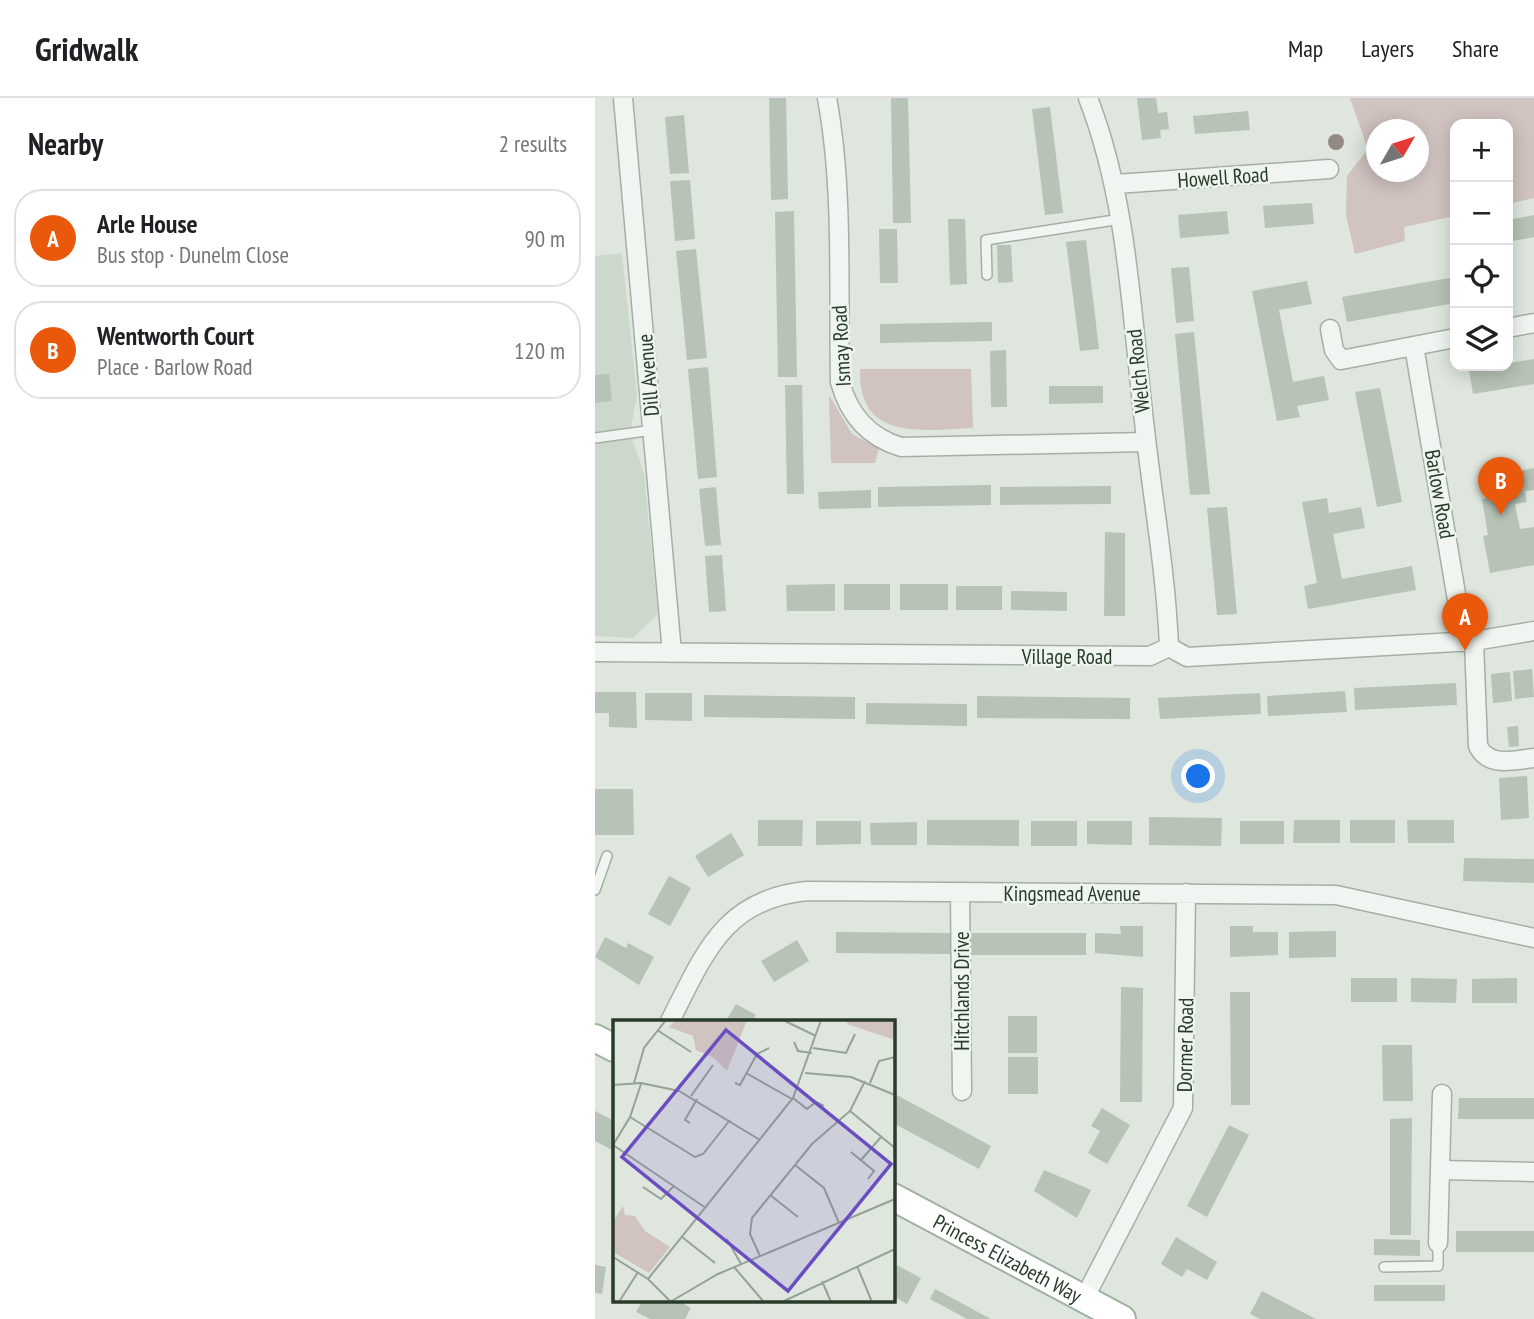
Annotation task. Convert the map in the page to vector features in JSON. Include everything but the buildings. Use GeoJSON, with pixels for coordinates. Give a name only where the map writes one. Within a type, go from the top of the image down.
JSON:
{"type":"FeatureCollection","features":[{"type":"Feature","properties":{"kind":"main road"},"geometry":{"type":"LineString","coordinates":[[595,1038],[613,1047]]}},
{"type":"Feature","properties":{"kind":"main road","name":"Princess Elizabeth Way"},"geometry":{"type":"LineString","coordinates":[[894,1198],[1122,1319]]}},
{"type":"Feature","properties":{"kind":"street","name":"Dill Avenue"},"geometry":{"type":"LineString","coordinates":[[623,98],[672,653]]}},
{"type":"Feature","properties":{"kind":"street","name":"Ismay Road"},"geometry":{"type":"LineString","coordinates":[[827,98],[832,126],[836,200],[840,382],[850,409],[858,421],[878,438],[901,447],[1146,442]]}},
{"type":"Feature","properties":{"kind":"street","name":"Welch Road"},"geometry":{"type":"LineString","coordinates":[[1088,98],[1116,184],[1146,442],[1167,582],[1169,647]]}},
{"type":"Feature","properties":{"kind":"street","name":"Howell Road"},"geometry":{"type":"LineString","coordinates":[[1116,184],[1329,170]]}},
{"type":"Feature","properties":{"kind":"street"},"geometry":{"type":"LineString","coordinates":[[1513,327],[1534,323]]}},
{"type":"Feature","properties":{"kind":"street"},"geometry":{"type":"LineString","coordinates":[[1330,329],[1334,350],[1341,360],[1450,339]]}},
{"type":"Feature","properties":{"kind":"street","name":"Barlow Road"},"geometry":{"type":"LineString","coordinates":[[1415,346],[1469,641],[1478,746],[1486,757],[1496,761],[1534,758]]}},
{"type":"Feature","properties":{"kind":"street"},"geometry":{"type":"LineString","coordinates":[[1169,647],[1187,657],[1469,641],[1534,631]]}},
{"type":"Feature","properties":{"kind":"street","name":"Village Road"},"geometry":{"type":"LineString","coordinates":[[595,652],[1150,656],[1169,647]]}},
{"type":"Feature","properties":{"kind":"street","name":"Kingsmead Avenue"},"geometry":{"type":"LineString","coordinates":[[671,1020],[713,940],[739,914],[771,897],[807,891],[1336,895],[1534,939]]}},
{"type":"Feature","properties":{"kind":"street","name":"Hitchlands Drive"},"geometry":{"type":"LineString","coordinates":[[960,892],[962,1091]]}},
{"type":"Feature","properties":{"kind":"street","name":"Dormer Road"},"geometry":{"type":"LineString","coordinates":[[1084,1299],[1184,1108],[1185,894]]}},
{"type":"Feature","properties":{"kind":"street"},"geometry":{"type":"LineString","coordinates":[[1438,1243],[1442,1094]]}},
{"type":"Feature","properties":{"kind":"street"},"geometry":{"type":"LineString","coordinates":[[1440,1170],[1534,1172]]}},
{"type":"Feature","properties":{"kind":"lane"},"geometry":{"type":"LineString","coordinates":[[988,275],[986,240],[1121,219]]}},
{"type":"Feature","properties":{"kind":"lane"},"geometry":{"type":"LineString","coordinates":[[595,438],[653,430]]}},
{"type":"Feature","properties":{"kind":"lane"},"geometry":{"type":"LineString","coordinates":[[595,890],[607,856]]}},
{"type":"Feature","properties":{"kind":"lane"},"geometry":{"type":"LineString","coordinates":[[1384,1267],[1438,1266],[1438,1243]]}},
{"type":"Feature","properties":{"kind":"shaded area"},"geometry":{"type":"Polygon","coordinates":[[[1350,98],[1534,98],[1534,198],[1513,203],[1513,119],[1450,119],[1450,217],[1404,227],[1405,241],[1355,254],[1346,215],[1347,176],[1366,152],[1366,182],[1429,182],[1429,119],[1366,119],[1366,143],[1350,98]]]}},
{"type":"Feature","properties":{"kind":"shaded area"},"geometry":{"type":"Polygon","coordinates":[[[622,253],[637,395],[630,433],[644,473],[658,614],[633,638],[595,636],[595,256],[622,253]]]}},
{"type":"Feature","properties":{"kind":"shaded area"},"geometry":{"type":"Polygon","coordinates":[[[860,369],[971,369],[973,428],[914,429],[897,427],[881,420],[870,409],[862,393],[860,369]]]}},
{"type":"Feature","properties":{"kind":"shaded area"},"geometry":{"type":"Polygon","coordinates":[[[829,395],[852,434],[879,448],[875,463],[831,463],[829,395]]]}},
{"type":"Feature","properties":{"kind":"place","name":"Wentworth Court"},"geometry":{"type":"Point","coordinates":[1501,515]}},
{"type":"Feature","properties":{"kind":"place","name":"Arle House"},"geometry":{"type":"Point","coordinates":[1465,651]}}]}
